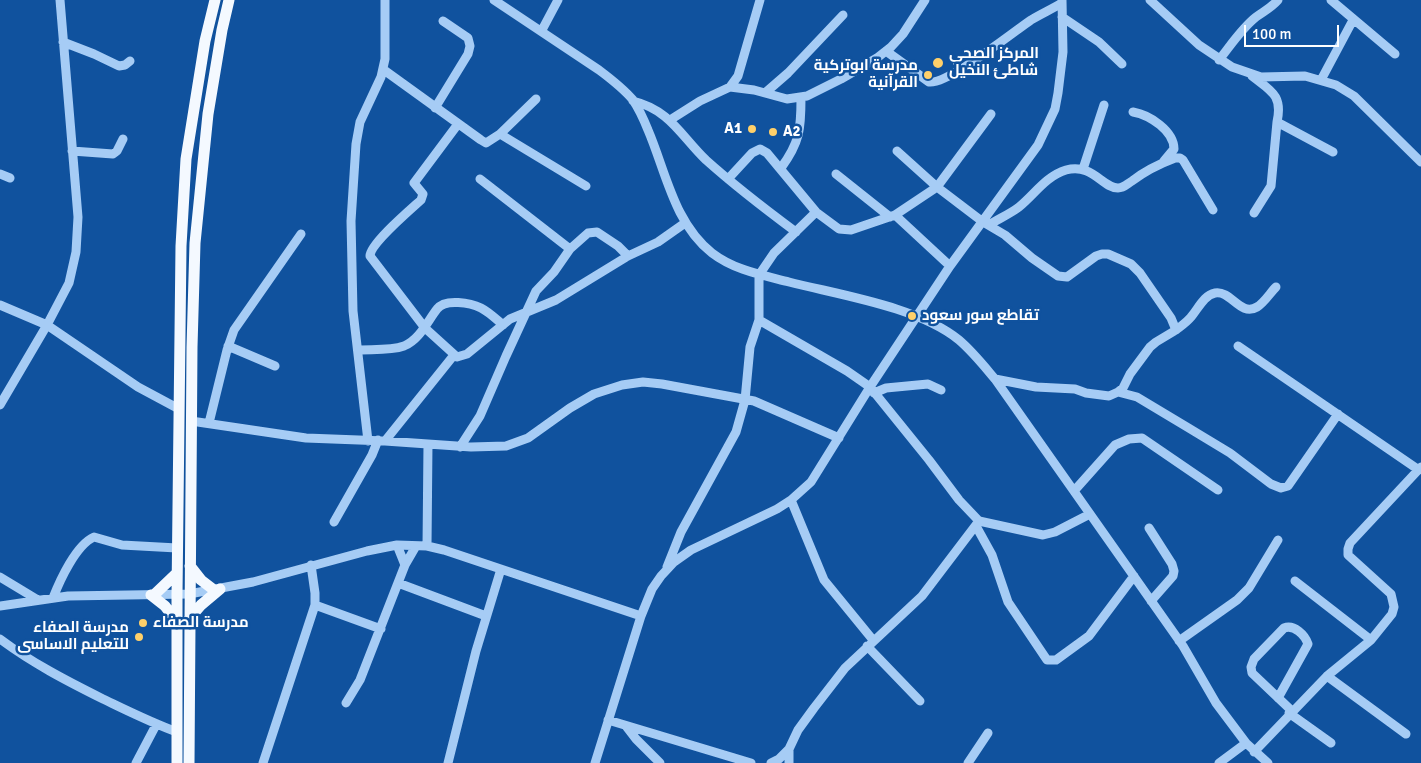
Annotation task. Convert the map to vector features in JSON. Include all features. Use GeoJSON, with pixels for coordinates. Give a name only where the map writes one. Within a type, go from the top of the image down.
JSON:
{"type":"FeatureCollection","features":[{"type":"Feature","properties":{"kind":"main road"},"geometry":{"type":"LineString","coordinates":[[177,763],[181,246],[186,159],[205,41],[215,0]]}},
{"type":"Feature","properties":{"kind":"main road"},"geometry":{"type":"LineString","coordinates":[[189,763],[191,421],[195,243],[208,114],[222,30],[230,0]]}},
{"type":"Feature","properties":{"kind":"main road"},"geometry":{"type":"LineString","coordinates":[[189,619],[217,589],[201,580],[190,566]]}},
{"type":"Feature","properties":{"kind":"main road"},"geometry":{"type":"LineString","coordinates":[[177,573],[153,594],[177,622]]}},
{"type":"Feature","properties":{"kind":"street"},"geometry":{"type":"LineString","coordinates":[[1,399],[47,325],[69,283],[76,252],[78,217],[60,0]]}},
{"type":"Feature","properties":{"kind":"street"},"geometry":{"type":"LineString","coordinates":[[368,441],[353,311],[351,222],[356,144],[360,122],[384,70],[386,40],[385,0]]}},
{"type":"Feature","properties":{"kind":"street"},"geometry":{"type":"LineString","coordinates":[[494,0],[542,30],[599,70],[615,82],[633,101],[652,138],[685,223],[698,240],[718,257],[738,268],[759,275],[917,316],[940,327],[975,355],[995,379],[1179,640],[1216,703],[1254,752],[1268,763]]}},
{"type":"Feature","properties":{"kind":"street"},"geometry":{"type":"LineString","coordinates":[[542,30],[558,0]]}},
{"type":"Feature","properties":{"kind":"street"},"geometry":{"type":"LineString","coordinates":[[670,120],[700,101],[730,86],[738,76],[760,0]]}},
{"type":"Feature","properties":{"kind":"street"},"geometry":{"type":"LineString","coordinates":[[730,86],[787,99],[801,98],[841,79],[886,51],[903,34],[925,0]]}},
{"type":"Feature","properties":{"kind":"street"},"geometry":{"type":"LineString","coordinates":[[1150,0],[1199,45],[1232,67],[1261,77],[1273,78],[1298,75],[1336,85],[1354,96],[1421,162]]}},
{"type":"Feature","properties":{"kind":"street"},"geometry":{"type":"LineString","coordinates":[[1220,60],[1246,26],[1257,16],[1272,8],[1278,0]]}},
{"type":"Feature","properties":{"kind":"street"},"geometry":{"type":"LineString","coordinates":[[1330,0],[1395,54]]}},
{"type":"Feature","properties":{"kind":"street"},"geometry":{"type":"LineString","coordinates":[[886,51],[929,82],[939,81],[1062,2]]}},
{"type":"Feature","properties":{"kind":"street"},"geometry":{"type":"LineString","coordinates":[[666,569],[690,550],[754,520],[791,500],[811,482],[872,390],[950,266],[986,223],[1038,145],[1055,109],[1058,93],[1063,52],[1062,2]]}},
{"type":"Feature","properties":{"kind":"street"},"geometry":{"type":"LineString","coordinates":[[765,93],[788,73],[843,15]]}},
{"type":"Feature","properties":{"kind":"street"},"geometry":{"type":"LineString","coordinates":[[1062,17],[1099,42],[1122,64]]}},
{"type":"Feature","properties":{"kind":"street"},"geometry":{"type":"LineString","coordinates":[[1321,80],[1353,20]]}},
{"type":"Feature","properties":{"kind":"street"},"geometry":{"type":"LineString","coordinates":[[435,108],[468,54],[470,46],[468,38],[443,21]]}},
{"type":"Feature","properties":{"kind":"street"},"geometry":{"type":"LineString","coordinates":[[63,42],[119,66],[130,61]]}},
{"type":"Feature","properties":{"kind":"street"},"geometry":{"type":"LineString","coordinates":[[384,70],[486,143],[500,134],[536,99]]}},
{"type":"Feature","properties":{"kind":"street"},"geometry":{"type":"LineString","coordinates":[[1250,74],[1275,94],[1279,104],[1271,186],[1254,213]]}},
{"type":"Feature","properties":{"kind":"street"},"geometry":{"type":"LineString","coordinates":[[781,168],[797,143],[801,119],[801,98]]}},
{"type":"Feature","properties":{"kind":"street"},"geometry":{"type":"LineString","coordinates":[[633,101],[643,103],[658,110],[728,179],[796,232]]}},
{"type":"Feature","properties":{"kind":"street"},"geometry":{"type":"LineString","coordinates":[[1083,169],[1104,105]]}},
{"type":"Feature","properties":{"kind":"street"},"geometry":{"type":"LineString","coordinates":[[1133,112],[1152,118],[1172,140],[1174,150],[1162,163]]}},
{"type":"Feature","properties":{"kind":"street"},"geometry":{"type":"LineString","coordinates":[[728,179],[755,150],[760,149],[767,153],[781,168],[816,212],[839,229],[845,230],[862,227],[892,216],[937,187],[992,114]]}},
{"type":"Feature","properties":{"kind":"street"},"geometry":{"type":"LineString","coordinates":[[1277,122],[1333,152]]}},
{"type":"Feature","properties":{"kind":"street"},"geometry":{"type":"LineString","coordinates":[[458,124],[414,184],[423,194],[421,200],[370,250],[373,262],[425,328],[454,355],[461,356],[467,354],[510,319],[556,300],[628,256],[658,242],[685,223]]}},
{"type":"Feature","properties":{"kind":"street"},"geometry":{"type":"LineString","coordinates":[[500,134],[586,186]]}},
{"type":"Feature","properties":{"kind":"street"},"geometry":{"type":"LineString","coordinates":[[72,151],[113,154],[118,151],[122,139]]}},
{"type":"Feature","properties":{"kind":"street"},"geometry":{"type":"LineString","coordinates":[[897,151],[937,187],[1062,278],[1102,254],[1108,254],[1131,264],[1140,273],[1164,308],[1176,330]]}},
{"type":"Feature","properties":{"kind":"street"},"geometry":{"type":"LineString","coordinates":[[986,223],[1018,208],[1034,192],[1061,172],[1083,169],[1120,188],[1126,186],[1147,170],[1175,158],[1183,160],[1213,210]]}},
{"type":"Feature","properties":{"kind":"street"},"geometry":{"type":"LineString","coordinates":[[0,174],[10,178]]}},
{"type":"Feature","properties":{"kind":"street"},"geometry":{"type":"LineString","coordinates":[[836,174],[892,216],[950,266]]}},
{"type":"Feature","properties":{"kind":"street"},"geometry":{"type":"LineString","coordinates":[[480,179],[570,249]]}},
{"type":"Feature","properties":{"kind":"street"},"geometry":{"type":"LineString","coordinates":[[595,763],[641,616],[652,589],[666,569],[681,532],[736,432],[745,400],[750,347],[759,320],[759,275],[774,253],[816,212]]}},
{"type":"Feature","properties":{"kind":"street"},"geometry":{"type":"LineString","coordinates":[[460,446],[480,416],[536,292],[554,272],[570,249],[588,233],[597,232],[618,246],[628,256]]}},
{"type":"Feature","properties":{"kind":"street"},"geometry":{"type":"LineString","coordinates":[[209,423],[228,346],[234,330],[301,234]]}},
{"type":"Feature","properties":{"kind":"street"},"geometry":{"type":"LineString","coordinates":[[995,379],[1036,387],[1063,388],[1109,396],[1123,388],[1130,374],[1150,348],[1176,330],[1212,294],[1218,292],[1224,294],[1239,306],[1249,310],[1258,307],[1276,287]]}},
{"type":"Feature","properties":{"kind":"street"},"geometry":{"type":"LineString","coordinates":[[358,350],[405,346],[425,328],[438,306],[449,304],[461,303],[481,308],[503,325]]}},
{"type":"Feature","properties":{"kind":"street"},"geometry":{"type":"LineString","coordinates":[[0,305],[47,325],[138,387],[179,409]]}},
{"type":"Feature","properties":{"kind":"street"},"geometry":{"type":"LineString","coordinates":[[759,320],[848,371],[872,390],[978,524],[992,555],[1008,602],[1047,660],[1056,660],[1089,636],[1134,576]]}},
{"type":"Feature","properties":{"kind":"street"},"geometry":{"type":"LineString","coordinates":[[228,346],[275,366]]}},
{"type":"Feature","properties":{"kind":"street"},"geometry":{"type":"LineString","coordinates":[[1238,346],[1420,469],[1350,543],[1348,549],[1348,555],[1392,594],[1394,607],[1392,614],[1371,640],[1327,676],[1290,712],[1254,752]]}},
{"type":"Feature","properties":{"kind":"street"},"geometry":{"type":"LineString","coordinates":[[334,522],[382,441],[454,355]]}},
{"type":"Feature","properties":{"kind":"street"},"geometry":{"type":"LineString","coordinates":[[191,421],[306,438],[460,446],[506,446],[540,430],[570,408],[594,394],[642,382],[662,384],[761,404],[839,438]]}},
{"type":"Feature","properties":{"kind":"street"},"geometry":{"type":"LineString","coordinates":[[872,390],[928,384],[941,390]]}},
{"type":"Feature","properties":{"kind":"street"},"geometry":{"type":"LineString","coordinates":[[1118,392],[1137,397],[1230,453],[1271,484],[1281,488],[1288,486],[1338,414]]}},
{"type":"Feature","properties":{"kind":"street"},"geometry":{"type":"LineString","coordinates":[[1074,491],[1116,445],[1129,439],[1142,438],[1218,490]]}},
{"type":"Feature","properties":{"kind":"street"},"geometry":{"type":"LineString","coordinates":[[427,546],[428,444]]}},
{"type":"Feature","properties":{"kind":"street"},"geometry":{"type":"LineString","coordinates":[[791,500],[824,580],[870,643],[920,701]]}},
{"type":"Feature","properties":{"kind":"street"},"geometry":{"type":"LineString","coordinates":[[978,524],[1043,534],[1055,532],[1090,514]]}},
{"type":"Feature","properties":{"kind":"street"},"geometry":{"type":"LineString","coordinates":[[771,763],[779,759],[789,749],[798,730],[845,668],[922,596],[978,524]]}},
{"type":"Feature","properties":{"kind":"street"},"geometry":{"type":"LineString","coordinates":[[1149,528],[1172,564],[1174,571],[1173,576],[1151,601]]}},
{"type":"Feature","properties":{"kind":"street"},"geometry":{"type":"LineString","coordinates":[[52,598],[74,559],[86,543],[94,537],[129,546],[178,548]]}},
{"type":"Feature","properties":{"kind":"street"},"geometry":{"type":"LineString","coordinates":[[1179,640],[1237,600],[1249,588],[1278,540]]}},
{"type":"Feature","properties":{"kind":"street"},"geometry":{"type":"LineString","coordinates":[[0,606],[88,595],[190,594],[397,545],[427,546],[444,550],[641,616]]}},
{"type":"Feature","properties":{"kind":"street"},"geometry":{"type":"LineString","coordinates":[[397,545],[405,565]]}},
{"type":"Feature","properties":{"kind":"street"},"geometry":{"type":"LineString","coordinates":[[346,703],[360,680],[405,565],[416,546]]}},
{"type":"Feature","properties":{"kind":"street"},"geometry":{"type":"LineString","coordinates":[[263,763],[315,605],[311,566]]}},
{"type":"Feature","properties":{"kind":"street"},"geometry":{"type":"LineString","coordinates":[[448,763],[486,616],[501,568]]}},
{"type":"Feature","properties":{"kind":"street"},"geometry":{"type":"LineString","coordinates":[[0,577],[38,600]]}},
{"type":"Feature","properties":{"kind":"street"},"geometry":{"type":"LineString","coordinates":[[1294,581],[1371,640]]}},
{"type":"Feature","properties":{"kind":"street"},"geometry":{"type":"LineString","coordinates":[[398,583],[486,616]]}},
{"type":"Feature","properties":{"kind":"street"},"geometry":{"type":"LineString","coordinates":[[315,605],[381,629]]}},
{"type":"Feature","properties":{"kind":"street"},"geometry":{"type":"LineString","coordinates":[[1278,698],[1308,644],[1306,638],[1289,626],[1284,628],[1254,659],[1251,667],[1252,674],[1290,712],[1331,743]]}},
{"type":"Feature","properties":{"kind":"street"},"geometry":{"type":"LineString","coordinates":[[0,639],[27,659],[156,725],[177,732]]}},
{"type":"Feature","properties":{"kind":"street"},"geometry":{"type":"LineString","coordinates":[[1327,676],[1406,734]]}},
{"type":"Feature","properties":{"kind":"street"},"geometry":{"type":"LineString","coordinates":[[608,720],[750,763]]}},
{"type":"Feature","properties":{"kind":"street"},"geometry":{"type":"LineString","coordinates":[[136,763],[156,725]]}},
{"type":"Feature","properties":{"kind":"street"},"geometry":{"type":"LineString","coordinates":[[626,726],[660,763]]}},
{"type":"Feature","properties":{"kind":"street"},"geometry":{"type":"LineString","coordinates":[[968,763],[988,733]]}},
{"type":"Feature","properties":{"kind":"street"},"geometry":{"type":"LineString","coordinates":[[1219,763],[1246,742]]}},
{"type":"Feature","properties":{"kind":"street"},"geometry":{"type":"LineString","coordinates":[[789,749],[789,763]]}},
{"type":"Feature","properties":{"kind":"place","name":"المركز الصحي شاطئ النخيل"},"geometry":{"type":"Point","coordinates":[938,63]}},
{"type":"Feature","properties":{"kind":"place","name":"مدرسة ابوتركية القرآنية"},"geometry":{"type":"Point","coordinates":[928,75]}},
{"type":"Feature","properties":{"kind":"place","name":"A1"},"geometry":{"type":"Point","coordinates":[752,129]}},
{"type":"Feature","properties":{"kind":"place","name":"A2"},"geometry":{"type":"Point","coordinates":[773,132]}},
{"type":"Feature","properties":{"kind":"place","name":"تقاطع سور سعود"},"geometry":{"type":"Point","coordinates":[912,316]}},
{"type":"Feature","properties":{"kind":"place","name":"مدرسة الصفاء"},"geometry":{"type":"Point","coordinates":[143,623]}},
{"type":"Feature","properties":{"kind":"place","name":"مدرسة الصفاء للتعليم الاساسى"},"geometry":{"type":"Point","coordinates":[139,637]}}]}
